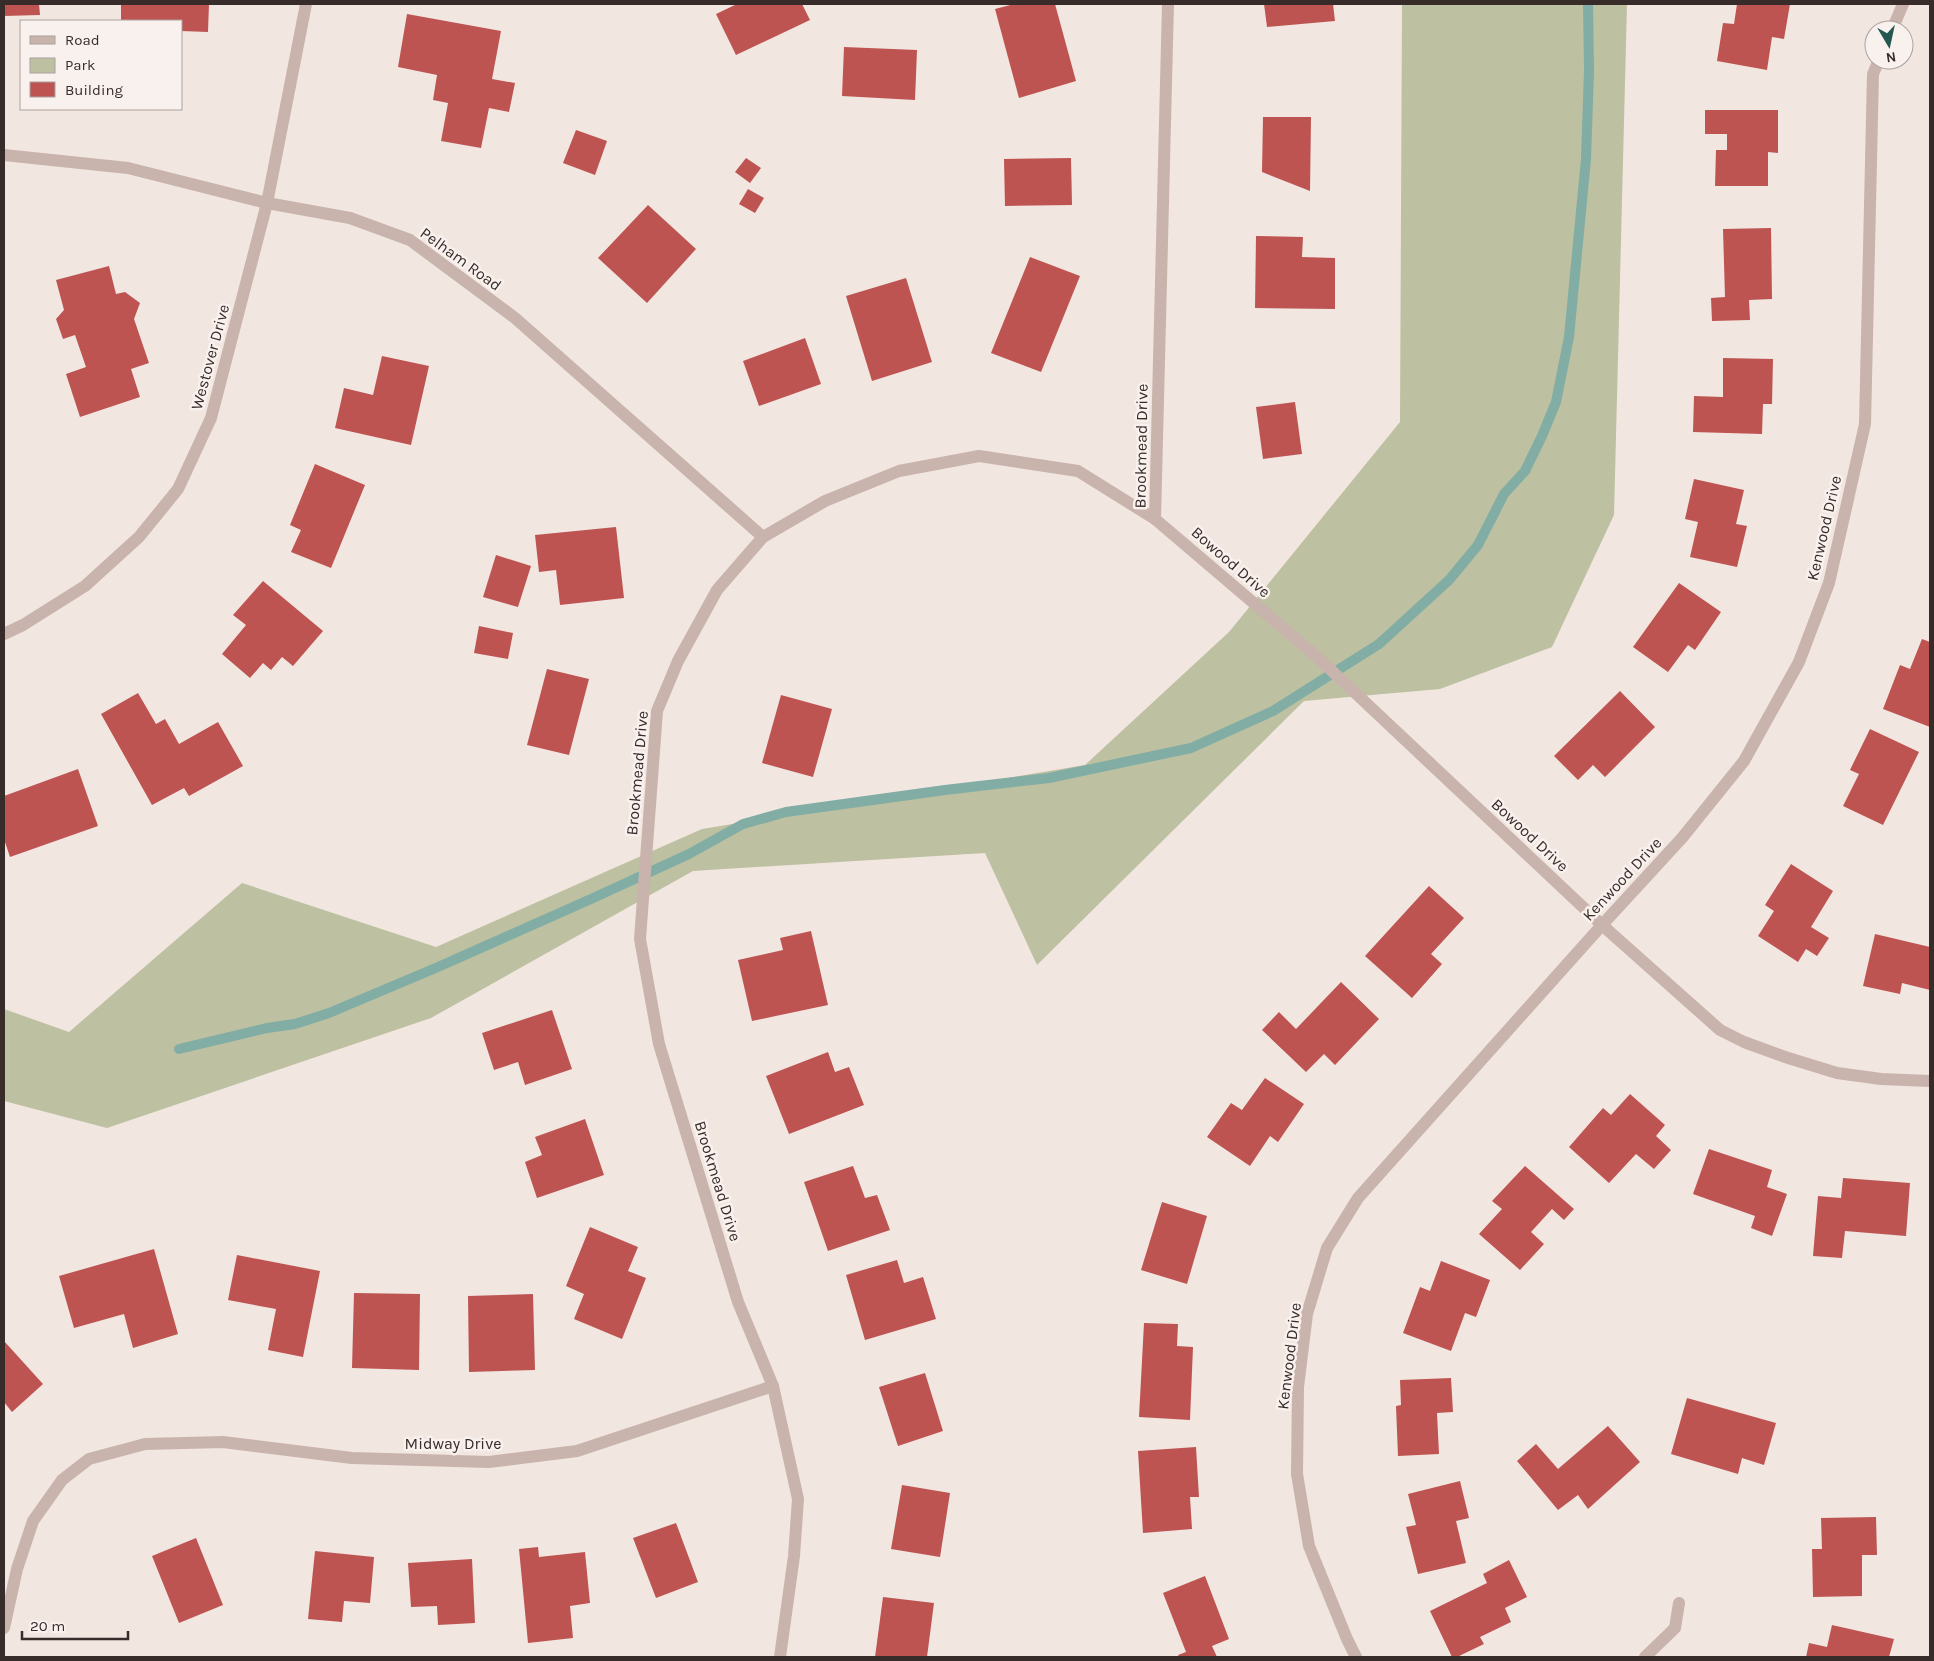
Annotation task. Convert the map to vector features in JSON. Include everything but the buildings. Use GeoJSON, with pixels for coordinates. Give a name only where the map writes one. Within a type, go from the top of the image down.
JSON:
{"type":"FeatureCollection","features":[{"type":"Feature","properties":{"kind":"street","name":"Westover Drive"},"geometry":{"type":"LineString","coordinates":[[4,634],[23,625],[85,586],[139,537],[178,489],[211,418],[267,203],[306,4]]}},
{"type":"Feature","properties":{"kind":"street","name":"Brookmead Drive"},"geometry":{"type":"LineString","coordinates":[[1155,519],[1168,4]]}},
{"type":"Feature","properties":{"kind":"street"},"geometry":{"type":"LineString","coordinates":[[1896,20],[1903,4]]}},
{"type":"Feature","properties":{"kind":"street","name":"Kenwood Drive"},"geometry":{"type":"LineString","coordinates":[[1356,1657],[1309,1546],[1296,1474],[1298,1387],[1307,1314],[1327,1248],[1358,1198],[1682,838],[1744,761],[1799,662],[1829,583],[1864,424],[1872,74],[1874,70]]}},
{"type":"Feature","properties":{"kind":"street","name":"Pelham Road"},"geometry":{"type":"LineString","coordinates":[[4,156],[128,168],[267,203],[350,218],[410,240],[515,318],[763,538]]}},
{"type":"Feature","properties":{"kind":"street","name":"Brookmead Drive"},"geometry":{"type":"LineString","coordinates":[[780,1657],[794,1556],[798,1499],[773,1386],[738,1302],[659,1044],[640,939],[657,711],[678,661],[717,590],[763,538],[825,501],[898,471],[979,456],[1078,471],[1155,519]]}},
{"type":"Feature","properties":{"kind":"street","name":"Bowood Drive"},"geometry":{"type":"LineString","coordinates":[[1155,519],[1316,656],[1602,925],[1720,1030],[1744,1042],[1784,1057],[1837,1073],[1881,1079],[1930,1081]]}},
{"type":"Feature","properties":{"kind":"street","name":"Midway Drive"},"geometry":{"type":"LineString","coordinates":[[4,1628],[17,1569],[33,1521],[62,1480],[88,1459],[145,1444],[223,1442],[352,1458],[489,1462],[577,1451],[773,1386]]}},
{"type":"Feature","properties":{"kind":"street"},"geometry":{"type":"LineString","coordinates":[[1645,1657],[1675,1628],[1680,1603]]}},
{"type":"Feature","properties":{"kind":"green space"},"geometry":{"type":"Polygon","coordinates":[[[1402,4],[1627,4],[1614,515],[1552,647],[1440,689],[1304,701],[1037,965],[985,853],[693,871],[431,1018],[107,1128],[4,1101],[4,1009],[69,1032],[242,883],[436,947],[702,829],[1085,765],[1229,632],[1400,422],[1402,4]]]}},
{"type":"Feature","properties":{"kind":"waterway"},"geometry":{"type":"LineString","coordinates":[[179,1049],[267,1028],[295,1024],[329,1013],[591,899],[689,854],[743,824],[786,812],[1049,778],[1191,748],[1273,711],[1379,644],[1449,580],[1478,545],[1504,494],[1525,471],[1556,402],[1569,337],[1586,159],[1589,71],[1588,4]]}}]}
